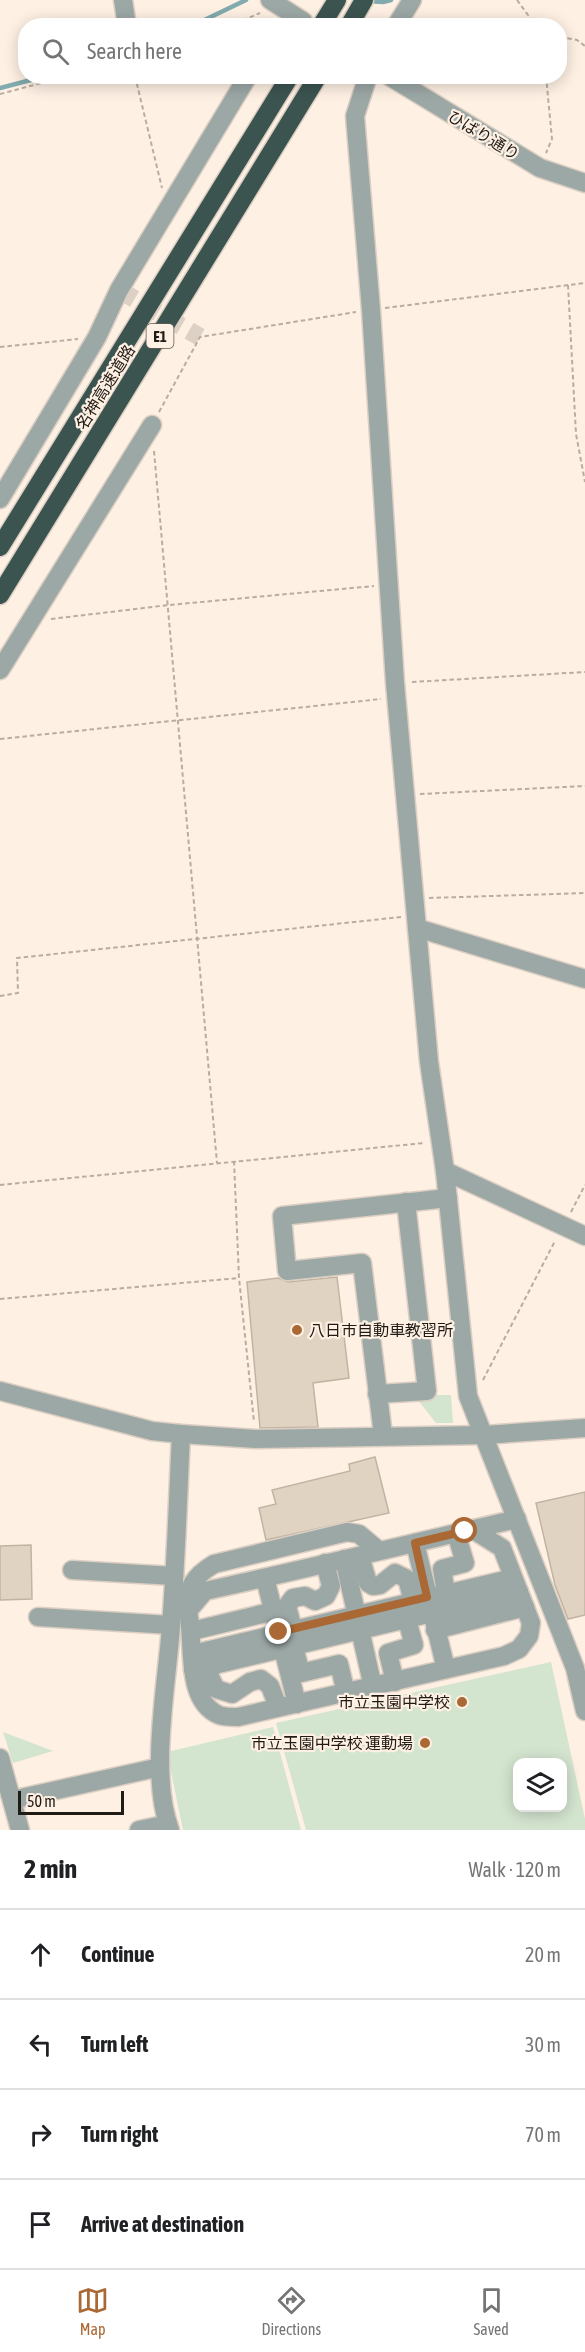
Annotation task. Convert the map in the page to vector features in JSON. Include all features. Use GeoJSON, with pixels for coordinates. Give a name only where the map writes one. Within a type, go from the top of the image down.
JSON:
{"type":"FeatureCollection","features":[{"type":"Feature","properties":{"kind":"highway"},"geometry":{"type":"LineString","coordinates":[[297,16],[337,0]]}},
{"type":"Feature","properties":{"kind":"highway"},"geometry":{"type":"LineString","coordinates":[[354,18],[364,0]]}},
{"type":"Feature","properties":{"kind":"highway","name":"名神高速道路"},"geometry":{"type":"LineString","coordinates":[[0,548],[285,84]]}},
{"type":"Feature","properties":{"kind":"highway","name":"名神高速道路"},"geometry":{"type":"LineString","coordinates":[[0,595],[313,84]]}},
{"type":"Feature","properties":{"kind":"street"},"geometry":{"type":"LineString","coordinates":[[123,0],[126,18]]}},
{"type":"Feature","properties":{"kind":"street"},"geometry":{"type":"LineString","coordinates":[[270,0],[297,16]]}},
{"type":"Feature","properties":{"kind":"street"},"geometry":{"type":"LineString","coordinates":[[401,18],[412,0]]}},
{"type":"Feature","properties":{"kind":"street"},"geometry":{"type":"LineString","coordinates":[[0,499],[97,336],[119,290],[243,84]]}},
{"type":"Feature","properties":{"kind":"street"},"geometry":{"type":"LineString","coordinates":[[365,84],[355,116],[371,310],[395,690],[429,1062],[446,1171],[468,1396],[574,1668],[585,1711]]}},
{"type":"Feature","properties":{"kind":"street","name":"ひばり通り"},"geometry":{"type":"LineString","coordinates":[[402,84],[540,168],[585,183]]}},
{"type":"Feature","properties":{"kind":"street"},"geometry":{"type":"LineString","coordinates":[[0,669],[152,425]]}},
{"type":"Feature","properties":{"kind":"street"},"geometry":{"type":"LineString","coordinates":[[415,914],[585,979]]}},
{"type":"Feature","properties":{"kind":"street"},"geometry":{"type":"LineString","coordinates":[[446,1171],[585,1236]]}},
{"type":"Feature","properties":{"kind":"street"},"geometry":{"type":"LineString","coordinates":[[383,1436],[362,1263],[287,1271],[282,1216],[448,1198]]}},
{"type":"Feature","properties":{"kind":"street"},"geometry":{"type":"LineString","coordinates":[[378,1394],[427,1391],[406,1202]]}},
{"type":"Feature","properties":{"kind":"street"},"geometry":{"type":"LineString","coordinates":[[0,1391],[152,1431],[256,1439],[484,1435],[585,1428]]}},
{"type":"Feature","properties":{"kind":"street"},"geometry":{"type":"LineString","coordinates":[[140,1830],[169,1827],[160,1767],[160,1740],[171,1625],[180,1434]]}},
{"type":"Feature","properties":{"kind":"street"},"geometry":{"type":"LineString","coordinates":[[188,1611],[205,1591],[517,1519]]}},
{"type":"Feature","properties":{"kind":"street"},"geometry":{"type":"LineString","coordinates":[[378,1550],[359,1534],[347,1532],[214,1564],[202,1571],[191,1583],[187,1595],[192,1631],[194,1684],[200,1696],[219,1716],[238,1717],[504,1656],[519,1649],[529,1636],[531,1623],[502,1548],[475,1531],[460,1532]]}},
{"type":"Feature","properties":{"kind":"street"},"geometry":{"type":"LineString","coordinates":[[460,1532],[483,1584]]}},
{"type":"Feature","properties":{"kind":"street"},"geometry":{"type":"LineString","coordinates":[[446,1593],[442,1569],[465,1563],[460,1532]]}},
{"type":"Feature","properties":{"kind":"street"},"geometry":{"type":"LineString","coordinates":[[415,1543],[427,1611],[446,1669]]}},
{"type":"Feature","properties":{"kind":"street"},"geometry":{"type":"LineString","coordinates":[[352,1557],[368,1583],[373,1586],[380,1585],[395,1573],[407,1579],[427,1611]]}},
{"type":"Feature","properties":{"kind":"street"},"geometry":{"type":"LineString","coordinates":[[352,1557],[359,1622],[373,1686]]}},
{"type":"Feature","properties":{"kind":"street"},"geometry":{"type":"LineString","coordinates":[[297,1704],[287,1639],[287,1606],[293,1598],[305,1596],[315,1601],[326,1596],[331,1586],[325,1563]]}},
{"type":"Feature","properties":{"kind":"street"},"geometry":{"type":"LineString","coordinates":[[72,1570],[174,1576]]}},
{"type":"Feature","properties":{"kind":"street"},"geometry":{"type":"LineString","coordinates":[[265,1578],[274,1611],[301,1672],[339,1664],[346,1693]]}},
{"type":"Feature","properties":{"kind":"street"},"geometry":{"type":"LineString","coordinates":[[359,1622],[408,1620],[427,1611],[446,1593],[483,1584],[519,1592]]}},
{"type":"Feature","properties":{"kind":"street"},"geometry":{"type":"LineString","coordinates":[[193,1662],[359,1622],[519,1592]]}},
{"type":"Feature","properties":{"kind":"street"},"geometry":{"type":"LineString","coordinates":[[192,1631],[274,1611]]}},
{"type":"Feature","properties":{"kind":"street"},"geometry":{"type":"LineString","coordinates":[[38,1617],[171,1625]]}},
{"type":"Feature","properties":{"kind":"street"},"geometry":{"type":"LineString","coordinates":[[394,1682],[388,1653],[414,1645],[408,1620]]}},
{"type":"Feature","properties":{"kind":"street"},"geometry":{"type":"LineString","coordinates":[[193,1662],[212,1666],[287,1639]]}},
{"type":"Feature","properties":{"kind":"street"},"geometry":{"type":"LineString","coordinates":[[212,1666],[209,1675],[216,1689],[232,1694],[250,1682],[261,1678],[270,1686],[278,1707]]}},
{"type":"Feature","properties":{"kind":"street"},"geometry":{"type":"LineString","coordinates":[[0,1758],[20,1830]]}},
{"type":"Feature","properties":{"kind":"street"},"geometry":{"type":"LineString","coordinates":[[12,1800],[160,1767]]}},
{"type":"Feature","properties":{"kind":"path"},"geometry":{"type":"LineString","coordinates":[[251,18],[256,16],[270,0]]}},
{"type":"Feature","properties":{"kind":"path"},"geometry":{"type":"LineString","coordinates":[[517,0],[530,18]]}},
{"type":"Feature","properties":{"kind":"path"},"geometry":{"type":"LineString","coordinates":[[567,38],[577,40],[585,46]]}},
{"type":"Feature","properties":{"kind":"path"},"geometry":{"type":"LineString","coordinates":[[0,94],[38,84]]}},
{"type":"Feature","properties":{"kind":"path"},"geometry":{"type":"LineString","coordinates":[[137,84],[167,209]]}},
{"type":"Feature","properties":{"kind":"path"},"geometry":{"type":"LineString","coordinates":[[540,168],[552,140],[547,84]]}},
{"type":"Feature","properties":{"kind":"path"},"geometry":{"type":"LineString","coordinates":[[218,1163],[152,425],[200,337],[371,310],[585,283]]}},
{"type":"Feature","properties":{"kind":"path"},"geometry":{"type":"LineString","coordinates":[[568,285],[576,434],[585,482]]}},
{"type":"Feature","properties":{"kind":"path"},"geometry":{"type":"LineString","coordinates":[[0,347],[97,336]]}},
{"type":"Feature","properties":{"kind":"path"},"geometry":{"type":"LineString","coordinates":[[31,621],[169,605],[388,585]]}},
{"type":"Feature","properties":{"kind":"path"},"geometry":{"type":"LineString","coordinates":[[0,739],[180,721],[395,690],[585,672]]}},
{"type":"Feature","properties":{"kind":"path"},"geometry":{"type":"LineString","coordinates":[[405,795],[585,786]]}},
{"type":"Feature","properties":{"kind":"path"},"geometry":{"type":"LineString","coordinates":[[0,996],[18,993],[17,958],[585,893]]}},
{"type":"Feature","properties":{"kind":"path"},"geometry":{"type":"LineString","coordinates":[[0,1185],[441,1141]]}},
{"type":"Feature","properties":{"kind":"path"},"geometry":{"type":"LineString","coordinates":[[234,1161],[239,1278],[256,1439]]}},
{"type":"Feature","properties":{"kind":"path"},"geometry":{"type":"LineString","coordinates":[[480,1385],[585,1185]]}},
{"type":"Feature","properties":{"kind":"path"},"geometry":{"type":"LineString","coordinates":[[0,1299],[239,1278]]}},
{"type":"Feature","properties":{"kind":"green space"},"geometry":{"type":"Polygon","coordinates":[[[414,1395],[451,1395],[453,1423],[436,1423],[414,1395]]]}},
{"type":"Feature","properties":{"kind":"green space","name":"市立玉園中学校 運動場"},"geometry":{"type":"Polygon","coordinates":[[[551,1662],[585,1819],[585,1830],[306,1830],[276,1723],[551,1662]]]}},
{"type":"Feature","properties":{"kind":"green space"},"geometry":{"type":"Polygon","coordinates":[[[273,1727],[301,1830],[183,1830],[167,1752],[273,1727]]]}},
{"type":"Feature","properties":{"kind":"green space"},"geometry":{"type":"Polygon","coordinates":[[[3,1732],[53,1751],[13,1763],[3,1732]]]}},
{"type":"Feature","properties":{"kind":"building","name":"八日市自動車教習所"},"geometry":{"type":"Polygon","coordinates":[[[337,1277],[349,1378],[313,1383],[318,1427],[260,1428],[247,1282],[278,1278],[288,1282],[337,1277]]]}},
{"type":"Feature","properties":{"kind":"building"},"geometry":{"type":"Polygon","coordinates":[[[375,1457],[389,1513],[266,1540],[259,1508],[276,1504],[272,1490],[350,1471],[349,1464],[375,1457]]]}},
{"type":"Feature","properties":{"kind":"building"},"geometry":{"type":"Polygon","coordinates":[[[585,1492],[585,1615],[568,1619],[555,1585],[536,1503],[585,1492]]]}},
{"type":"Feature","properties":{"kind":"building"},"geometry":{"type":"Polygon","coordinates":[[[31,1545],[32,1599],[0,1600],[0,1546],[31,1545]]]}},
{"type":"Feature","properties":{"kind":"waterway"},"geometry":{"type":"LineString","coordinates":[[209,18],[246,0]]}},
{"type":"Feature","properties":{"kind":"waterway"},"geometry":{"type":"LineString","coordinates":[[367,1],[391,0]]}},
{"type":"Feature","properties":{"kind":"waterway"},"geometry":{"type":"LineString","coordinates":[[0,88],[18,83]]}},
{"type":"Feature","properties":{"kind":"tunnel"},"geometry":{"type":"LineString","coordinates":[[119,290],[200,337]]}},
{"type":"Feature","properties":{"kind":"place","name":"八日市自動車教習所"},"geometry":{"type":"Point","coordinates":[297,1330]}},
{"type":"Feature","properties":{"kind":"place","name":"市立玉園中学校"},"geometry":{"type":"Point","coordinates":[462,1702]}},
{"type":"Feature","properties":{"kind":"place","name":"市立玉園中学校 運動場"},"geometry":{"type":"Point","coordinates":[425,1743]}},
{"type":"Feature","properties":{"kind":"route"},"geometry":{"type":"LineString","coordinates":[[279,1632],[427,1597],[415,1543],[465,1531]]}}]}
